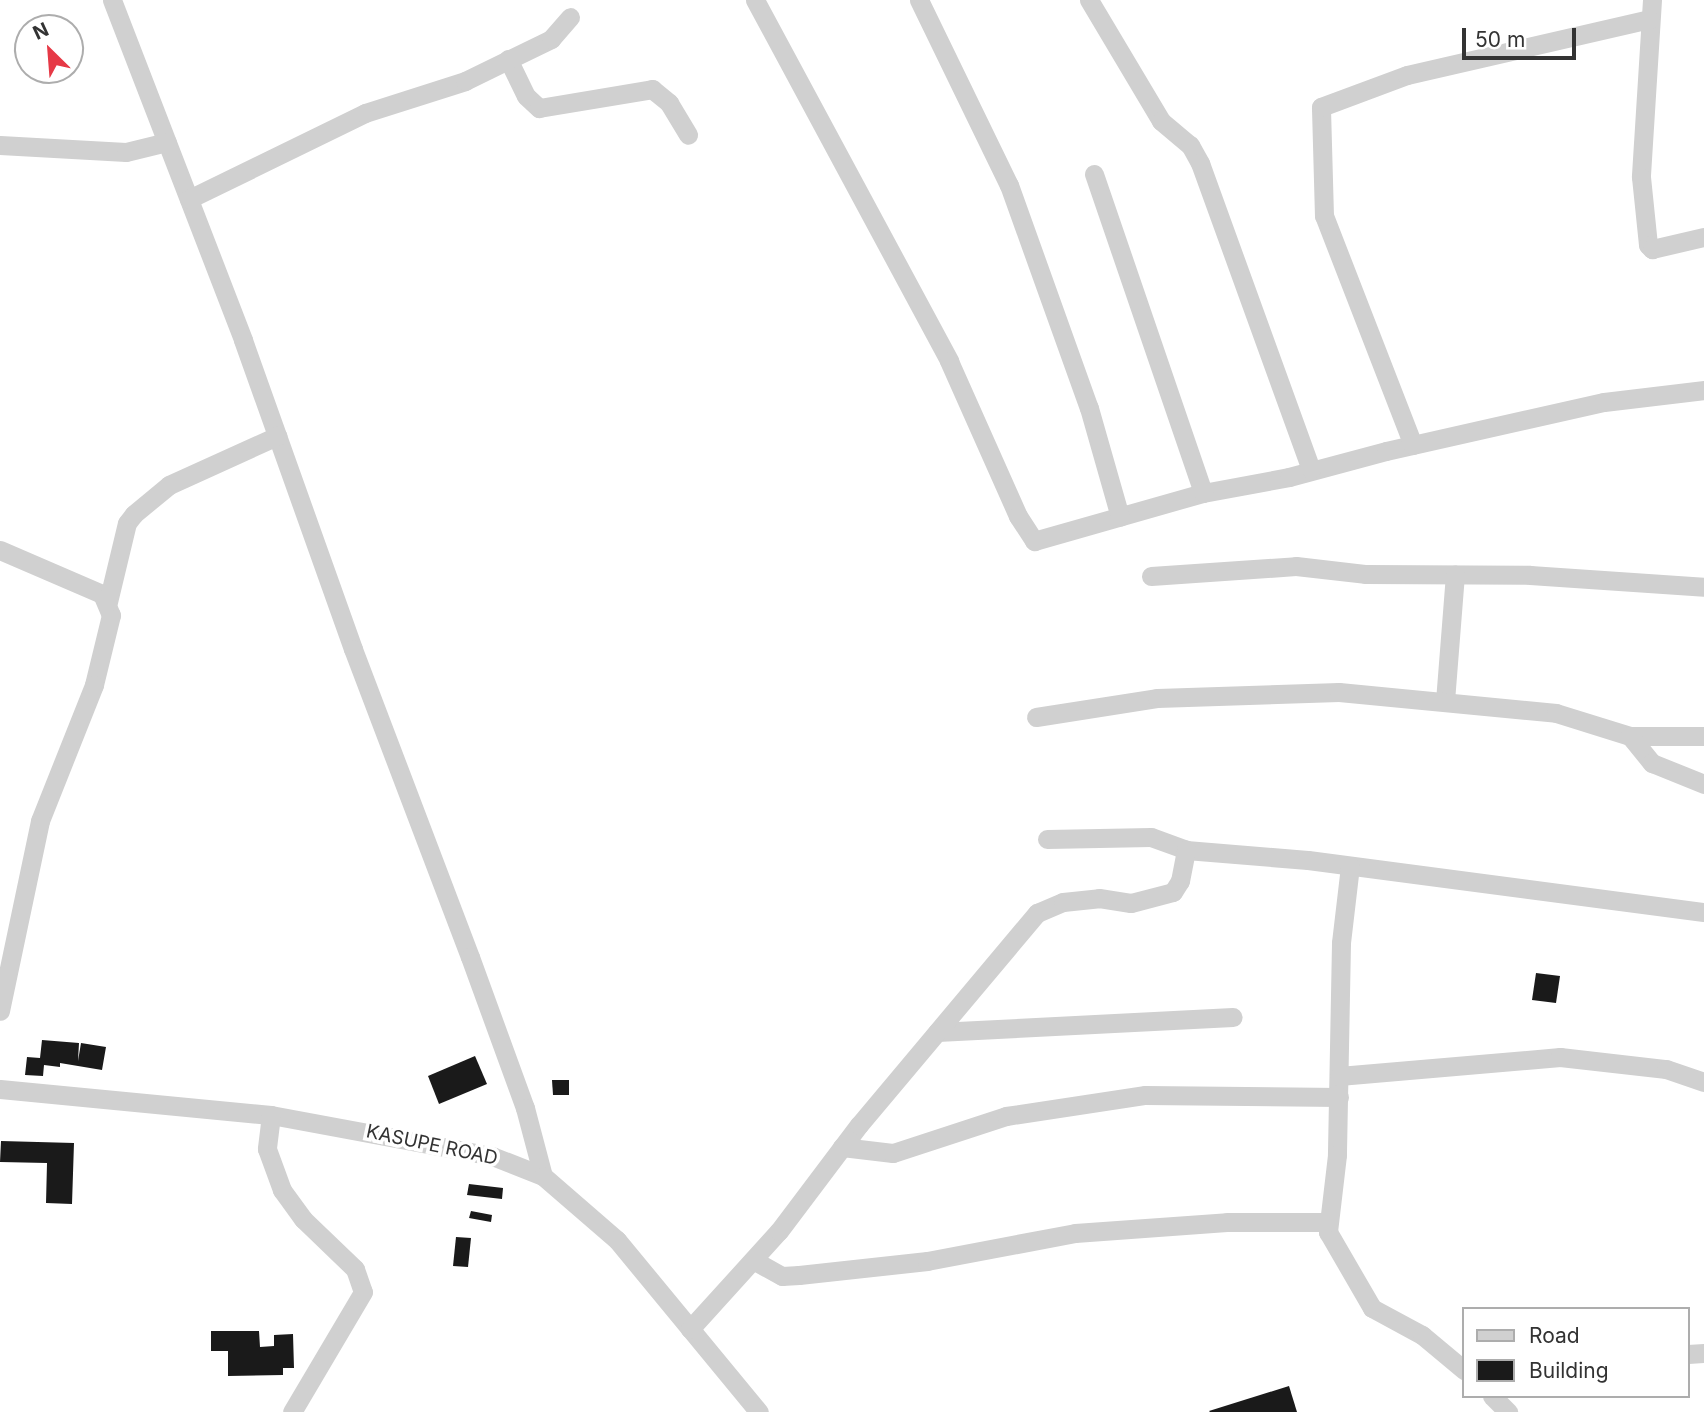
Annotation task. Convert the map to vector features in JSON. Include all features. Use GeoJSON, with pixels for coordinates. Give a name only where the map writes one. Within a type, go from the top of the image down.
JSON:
{"type":"FeatureCollection","features":[{"type":"Feature","properties":{"kind":"street"},"geometry":{"type":"LineString","coordinates":[[112,0],[189,199],[525,1108],[543,1176]]}},
{"type":"Feature","properties":{"kind":"street"},"geometry":{"type":"LineString","coordinates":[[755,0],[949,361],[1028,536],[1038,541],[1203,493],[1413,445],[1604,402],[1704,390]]}},
{"type":"Feature","properties":{"kind":"street"},"geometry":{"type":"LineString","coordinates":[[919,0],[1009,185],[1089,408],[1120,517]]}},
{"type":"Feature","properties":{"kind":"street"},"geometry":{"type":"LineString","coordinates":[[1089,0],[1161,121],[1190,145],[1200,163],[1311,470]]}},
{"type":"Feature","properties":{"kind":"street"},"geometry":{"type":"LineString","coordinates":[[1413,445],[1324,216],[1321,107],[1407,75],[1651,10],[1641,177],[1647,245],[1651,249],[1704,237]]}},
{"type":"Feature","properties":{"kind":"street"},"geometry":{"type":"LineString","coordinates":[[189,199],[365,113],[465,80],[551,38],[570,18]]}},
{"type":"Feature","properties":{"kind":"street"},"geometry":{"type":"LineString","coordinates":[[508,59],[526,96],[539,108],[652,89],[669,103],[688,135]]}},
{"type":"Feature","properties":{"kind":"street"},"geometry":{"type":"LineString","coordinates":[[0,145],[126,152],[167,142]]}},
{"type":"Feature","properties":{"kind":"street"},"geometry":{"type":"LineString","coordinates":[[1094,174],[1203,493]]}},
{"type":"Feature","properties":{"kind":"street"},"geometry":{"type":"LineString","coordinates":[[107,602],[127,523],[134,514],[169,485],[277,436]]}},
{"type":"Feature","properties":{"kind":"street"},"geometry":{"type":"LineString","coordinates":[[0,550],[96,591],[107,602],[111,615],[106,649],[40,821],[7,931],[0,1011]]}},
{"type":"Feature","properties":{"kind":"street"},"geometry":{"type":"LineString","coordinates":[[1151,576],[1296,566],[1365,574],[1530,575],[1704,587]]}},
{"type":"Feature","properties":{"kind":"street"},"geometry":{"type":"LineString","coordinates":[[1445,701],[1455,575]]}},
{"type":"Feature","properties":{"kind":"street"},"geometry":{"type":"LineString","coordinates":[[1036,718],[1157,698],[1254,692],[1339,692],[1556,713],[1630,736],[1704,736]]}},
{"type":"Feature","properties":{"kind":"street"},"geometry":{"type":"LineString","coordinates":[[1630,736],[1652,764],[1704,784]]}},
{"type":"Feature","properties":{"kind":"street"},"geometry":{"type":"LineString","coordinates":[[1047,839],[1151,837],[1185,850],[1350,866],[1704,912]]}},
{"type":"Feature","properties":{"kind":"street"},"geometry":{"type":"LineString","coordinates":[[690,1329],[753,1260],[936,1032],[1043,908],[1089,898],[1131,903],[1173,892],[1180,881],[1185,850]]}},
{"type":"Feature","properties":{"kind":"street"},"geometry":{"type":"LineString","coordinates":[[1350,866],[1341,943],[1339,1097],[1327,1222],[1332,1243],[1371,1308],[1422,1335],[1460,1362]]}},
{"type":"Feature","properties":{"kind":"street"},"geometry":{"type":"LineString","coordinates":[[936,1032],[1233,1017]]}},
{"type":"Feature","properties":{"kind":"street"},"geometry":{"type":"LineString","coordinates":[[1339,1076],[1560,1057],[1654,1067],[1704,1082]]}},
{"type":"Feature","properties":{"kind":"street","name":"KASUPE ROAD"},"geometry":{"type":"LineString","coordinates":[[0,1089],[271,1115],[492,1156],[543,1176],[617,1240],[759,1412]]}},
{"type":"Feature","properties":{"kind":"street"},"geometry":{"type":"LineString","coordinates":[[842,1147],[893,1153],[1006,1116],[1134,1096],[1339,1097]]}},
{"type":"Feature","properties":{"kind":"street"},"geometry":{"type":"LineString","coordinates":[[271,1115],[267,1149],[282,1190],[303,1219],[355,1269],[363,1286],[361,1303],[323,1354],[292,1412]]}},
{"type":"Feature","properties":{"kind":"street"},"geometry":{"type":"LineString","coordinates":[[753,1260],[782,1276],[799,1275],[927,1261],[1075,1233],[1227,1222],[1327,1222]]}},
{"type":"Feature","properties":{"kind":"street"},"geometry":{"type":"LineString","coordinates":[[1494,1398],[1508,1412]]}},
{"type":"Feature","properties":{"kind":"building"},"geometry":{"type":"Polygon","coordinates":[[[1536,973],[1560,976],[1556,1003],[1532,1000],[1536,973]]]}},
{"type":"Feature","properties":{"kind":"building"},"geometry":{"type":"Polygon","coordinates":[[[42,1040],[79,1043],[78,1061],[81,1043],[106,1047],[102,1070],[60,1063],[60,1067],[44,1065],[43,1076],[25,1075],[27,1057],[40,1058],[42,1040]]]}},
{"type":"Feature","properties":{"kind":"building"},"geometry":{"type":"Polygon","coordinates":[[[475,1056],[487,1084],[439,1104],[428,1076],[475,1056]]]}},
{"type":"Feature","properties":{"kind":"building"},"geometry":{"type":"Polygon","coordinates":[[[552,1080],[569,1080],[569,1095],[553,1095],[552,1080]]]}},
{"type":"Feature","properties":{"kind":"building"},"geometry":{"type":"Polygon","coordinates":[[[1,1141],[74,1143],[72,1204],[46,1203],[47,1163],[0,1162],[1,1141]]]}},
{"type":"Feature","properties":{"kind":"building"},"geometry":{"type":"Polygon","coordinates":[[[469,1184],[503,1188],[502,1199],[467,1195],[469,1184]]]}},
{"type":"Feature","properties":{"kind":"building"},"geometry":{"type":"Polygon","coordinates":[[[471,1211],[492,1215],[491,1222],[469,1218],[471,1211]]]}},
{"type":"Feature","properties":{"kind":"building"},"geometry":{"type":"Polygon","coordinates":[[[456,1237],[471,1238],[468,1267],[453,1266],[456,1237]]]}},
{"type":"Feature","properties":{"kind":"building"},"geometry":{"type":"Polygon","coordinates":[[[211,1331],[259,1331],[260,1347],[274,1346],[274,1335],[293,1334],[294,1368],[283,1368],[283,1375],[228,1376],[228,1351],[211,1351],[211,1331]]]}},
{"type":"Feature","properties":{"kind":"building"},"geometry":{"type":"Polygon","coordinates":[[[1289,1386],[1297,1412],[1209,1411],[1289,1386]]]}}]}
